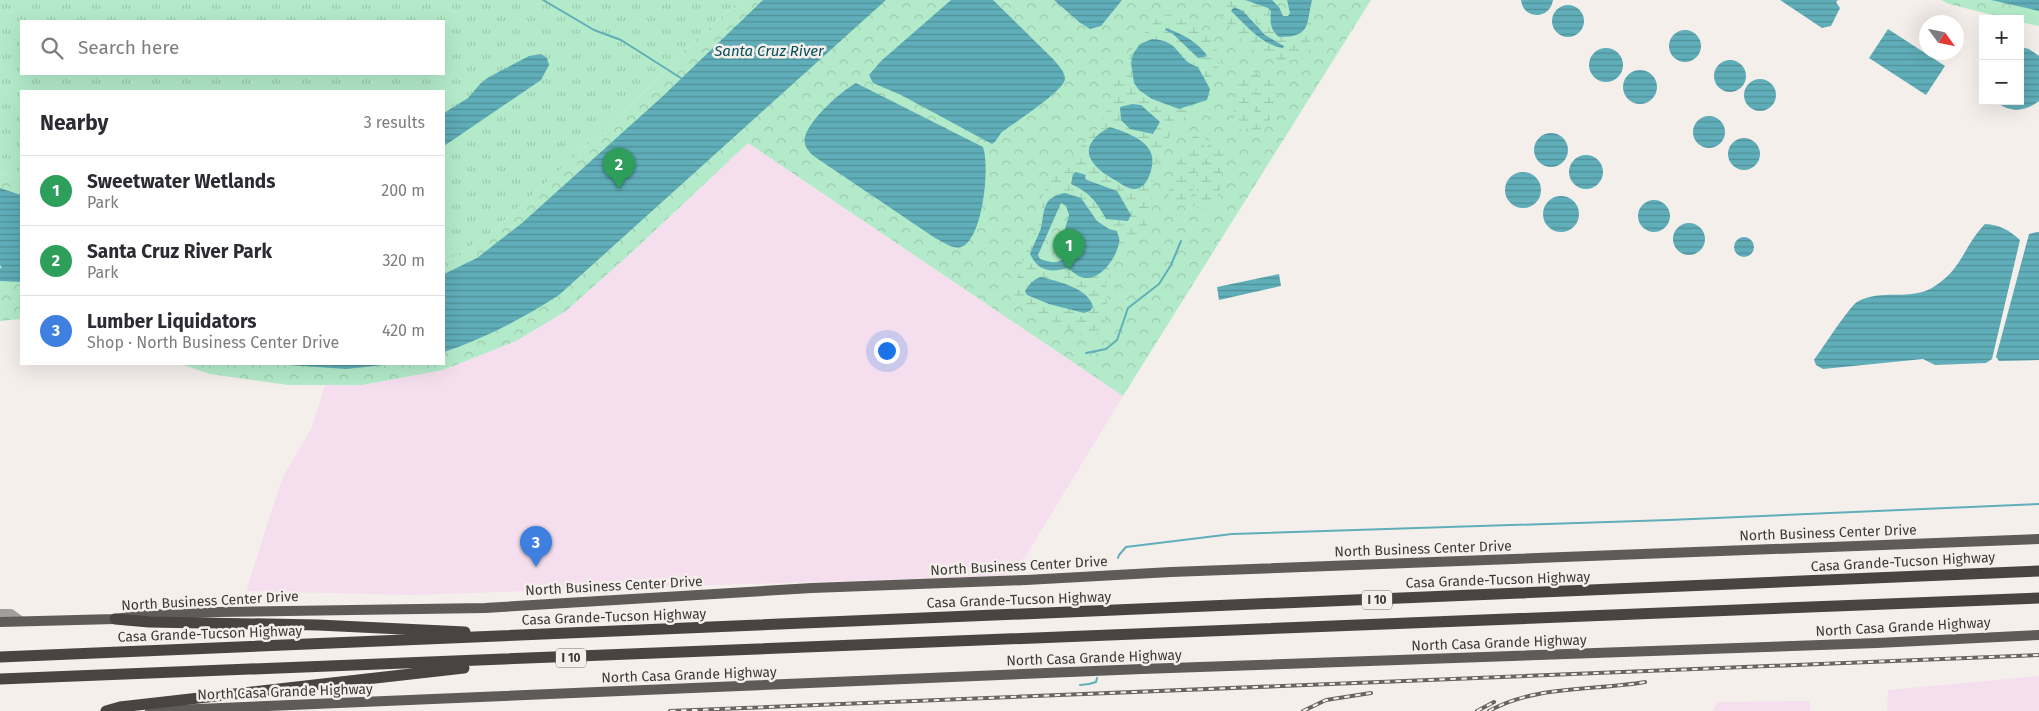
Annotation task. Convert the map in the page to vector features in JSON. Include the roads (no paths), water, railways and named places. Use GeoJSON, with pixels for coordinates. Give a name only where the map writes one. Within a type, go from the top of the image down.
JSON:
{"type":"FeatureCollection","features":[{"type":"Feature","properties":{"kind":"highway","name":"Casa Grande-Tucson Highway"},"geometry":{"type":"LineString","coordinates":[[0,657],[2039,571]]}},
{"type":"Feature","properties":{"kind":"highway","name":"I 10"},"geometry":{"type":"LineString","coordinates":[[0,679],[542,659],[1141,635],[1282,627],[2039,598]]}},
{"type":"Feature","properties":{"kind":"highway"},"geometry":{"type":"LineString","coordinates":[[115,619],[149,622],[439,630],[534,635]]}},
{"type":"Feature","properties":{"kind":"highway"},"geometry":{"type":"LineString","coordinates":[[106,711],[120,707],[542,659]]}},
{"type":"Feature","properties":{"kind":"main road","name":"North Business Center Drive"},"geometry":{"type":"LineString","coordinates":[[0,622],[115,619],[143,615],[190,613],[485,608],[812,588],[1026,580],[1171,572],[2039,539]]}},
{"type":"Feature","properties":{"kind":"main road","name":"North Casa Grande Highway"},"geometry":{"type":"LineString","coordinates":[[150,711],[2039,635]]}},
{"type":"Feature","properties":{"kind":"street"},"geometry":{"type":"LineString","coordinates":[[0,613],[11,613],[22,621]]}},
{"type":"Feature","properties":{"kind":"water","name":"Santa Cruz River"},"geometry":{"type":"Polygon","coordinates":[[[763,0],[886,0],[559,295],[503,327],[474,341],[445,352],[445,274],[477,258],[522,223],[663,96],[763,0]]]}},
{"type":"Feature","properties":{"kind":"water"},"geometry":{"type":"Polygon","coordinates":[[[951,0],[993,0],[1053,59],[1065,76],[1062,84],[1056,91],[1038,107],[1002,132],[992,144],[901,95],[873,83],[869,75],[881,61],[951,0]]]}},
{"type":"Feature","properties":{"kind":"water"},"geometry":{"type":"Polygon","coordinates":[[[1054,0],[1122,0],[1101,26],[1090,29],[1054,0]]]}},
{"type":"Feature","properties":{"kind":"water"},"geometry":{"type":"Polygon","coordinates":[[[1245,0],[1272,0],[1279,7],[1283,16],[1288,16],[1290,13],[1287,0],[1312,0],[1307,23],[1302,32],[1297,35],[1279,37],[1271,26],[1271,11],[1268,8],[1245,0]]]}},
{"type":"Feature","properties":{"kind":"water"},"geometry":{"type":"Polygon","coordinates":[[[1521,0],[1553,0],[1551,7],[1547,11],[1537,15],[1526,11],[1521,0]]]}},
{"type":"Feature","properties":{"kind":"water"},"geometry":{"type":"Polygon","coordinates":[[[1780,0],[1838,0],[1836,2],[1840,8],[1831,26],[1822,28],[1780,0]]]}},
{"type":"Feature","properties":{"kind":"water"},"geometry":{"type":"Polygon","coordinates":[[[1991,0],[2039,0],[2039,11],[1991,0]]]}},
{"type":"Feature","properties":{"kind":"water"},"geometry":{"type":"Polygon","coordinates":[[[1568,5],[1579,10],[1584,21],[1579,32],[1568,37],[1557,32],[1552,21],[1557,10],[1568,5]]]}},
{"type":"Feature","properties":{"kind":"water"},"geometry":{"type":"Polygon","coordinates":[[[1234,7],[1243,11],[1265,35],[1284,46],[1283,48],[1267,43],[1254,34],[1231,11],[1234,7]]]}},
{"type":"Feature","properties":{"kind":"water"},"geometry":{"type":"Polygon","coordinates":[[[1166,28],[1193,41],[1206,54],[1205,57],[1198,58],[1173,34],[1165,30],[1166,28]]]}},
{"type":"Feature","properties":{"kind":"water"},"geometry":{"type":"Polygon","coordinates":[[[1888,29],[1919,49],[1919,60],[1936,60],[1945,66],[1926,95],[1869,58],[1888,29]]]}},
{"type":"Feature","properties":{"kind":"water"},"geometry":{"type":"Polygon","coordinates":[[[1685,30],[1696,35],[1701,46],[1696,57],[1685,62],[1674,57],[1669,46],[1674,35],[1685,30]]]}},
{"type":"Feature","properties":{"kind":"water"},"geometry":{"type":"Polygon","coordinates":[[[1152,39],[1169,43],[1185,60],[1198,67],[1210,89],[1207,100],[1179,109],[1152,99],[1139,90],[1134,83],[1131,63],[1133,54],[1140,44],[1152,39]]]}},
{"type":"Feature","properties":{"kind":"water"},"geometry":{"type":"Polygon","coordinates":[[[1606,48],[1618,53],[1623,65],[1618,77],[1606,82],[1594,77],[1589,65],[1594,53],[1606,48]]]}},
{"type":"Feature","properties":{"kind":"water"},"geometry":{"type":"Polygon","coordinates":[[[2024,48],[2029,49],[2039,56],[2039,101],[2023,109],[2006,108],[2000,105],[2024,105],[2024,48]]]}},
{"type":"Feature","properties":{"kind":"water"},"geometry":{"type":"Polygon","coordinates":[[[541,54],[547,58],[549,65],[541,80],[445,145],[445,112],[468,98],[489,77],[529,56],[541,54]]]}},
{"type":"Feature","properties":{"kind":"water"},"geometry":{"type":"Polygon","coordinates":[[[1730,60],[1741,65],[1746,76],[1741,87],[1730,92],[1719,87],[1714,76],[1719,65],[1730,60]]]}},
{"type":"Feature","properties":{"kind":"water"},"geometry":{"type":"Polygon","coordinates":[[[1640,70],[1652,75],[1657,87],[1652,99],[1640,104],[1628,99],[1623,87],[1628,75],[1640,70]]]}},
{"type":"Feature","properties":{"kind":"water"},"geometry":{"type":"Polygon","coordinates":[[[1760,79],[1766,80],[1771,84],[1775,89],[1775,101],[1771,106],[1766,110],[1760,111],[1754,110],[1749,106],[1745,101],[1744,95],[1745,89],[1749,84],[1754,80],[1760,79]]]}},
{"type":"Feature","properties":{"kind":"water"},"geometry":{"type":"Polygon","coordinates":[[[856,83],[983,147],[986,170],[983,202],[975,231],[969,241],[961,247],[951,246],[935,238],[815,157],[807,148],[805,137],[819,115],[842,92],[856,83]]]}},
{"type":"Feature","properties":{"kind":"water"},"geometry":{"type":"Polygon","coordinates":[[[1132,104],[1141,105],[1160,122],[1153,134],[1130,129],[1121,120],[1120,107],[1132,104]]]}},
{"type":"Feature","properties":{"kind":"water"},"geometry":{"type":"Polygon","coordinates":[[[1709,116],[1720,121],[1725,132],[1720,143],[1709,148],[1698,143],[1693,132],[1698,121],[1709,116]]]}},
{"type":"Feature","properties":{"kind":"water"},"geometry":{"type":"Polygon","coordinates":[[[1110,127],[1135,137],[1150,150],[1152,156],[1151,171],[1143,186],[1131,189],[1123,185],[1096,167],[1091,160],[1089,147],[1093,140],[1110,127]]]}},
{"type":"Feature","properties":{"kind":"water"},"geometry":{"type":"Polygon","coordinates":[[[1551,133],[1563,138],[1568,150],[1563,162],[1551,167],[1539,162],[1534,150],[1539,138],[1551,133]]]}},
{"type":"Feature","properties":{"kind":"water"},"geometry":{"type":"Polygon","coordinates":[[[1744,138],[1750,139],[1755,143],[1759,148],[1759,160],[1755,165],[1750,169],[1744,170],[1738,169],[1733,165],[1729,160],[1728,154],[1729,148],[1733,143],[1738,139],[1744,138]]]}},
{"type":"Feature","properties":{"kind":"water"},"geometry":{"type":"Polygon","coordinates":[[[1586,155],[1598,160],[1603,172],[1598,184],[1586,189],[1574,184],[1569,172],[1574,160],[1586,155]]]}},
{"type":"Feature","properties":{"kind":"water"},"geometry":{"type":"Polygon","coordinates":[[[1076,172],[1086,175],[1085,178],[1087,180],[1117,191],[1131,215],[1128,221],[1106,219],[1092,198],[1083,190],[1071,184],[1073,174],[1076,172]]]}},
{"type":"Feature","properties":{"kind":"water"},"geometry":{"type":"Polygon","coordinates":[[[1523,172],[1530,173],[1536,177],[1540,183],[1540,197],[1536,203],[1530,207],[1523,208],[1516,207],[1510,203],[1506,197],[1505,190],[1506,183],[1510,177],[1516,173],[1523,172]]]}},
{"type":"Feature","properties":{"kind":"water"},"geometry":{"type":"Polygon","coordinates":[[[0,188],[20,195],[20,282],[0,281],[0,269],[2,267],[0,265],[0,188]]]}},
{"type":"Feature","properties":{"kind":"water"},"geometry":{"type":"Polygon","coordinates":[[[1065,193],[1081,198],[1097,221],[1109,229],[1117,231],[1119,242],[1114,256],[1106,268],[1094,276],[1088,278],[1081,277],[1068,268],[1045,269],[1033,260],[1030,254],[1041,228],[1046,205],[1048,201],[1065,193]],[[1061,203],[1038,255],[1040,259],[1056,262],[1064,258],[1061,243],[1069,215],[1066,206],[1061,203]]]}},
{"type":"Feature","properties":{"kind":"water"},"geometry":{"type":"Polygon","coordinates":[[[1561,196],[1573,202],[1579,214],[1573,226],[1561,232],[1549,226],[1543,214],[1549,202],[1561,196]]]}},
{"type":"Feature","properties":{"kind":"water"},"geometry":{"type":"Polygon","coordinates":[[[1654,200],[1660,201],[1665,205],[1669,210],[1669,222],[1665,227],[1660,231],[1654,232],[1648,231],[1643,227],[1639,222],[1638,216],[1639,210],[1643,205],[1648,201],[1654,200]]]}},
{"type":"Feature","properties":{"kind":"water"},"geometry":{"type":"Polygon","coordinates":[[[1689,223],[1695,224],[1700,228],[1704,233],[1704,245],[1700,250],[1695,254],[1689,255],[1683,254],[1678,250],[1674,245],[1673,239],[1674,233],[1678,228],[1683,224],[1689,223]]]}},
{"type":"Feature","properties":{"kind":"water"},"geometry":{"type":"Polygon","coordinates":[[[1985,224],[2004,229],[2020,240],[1992,359],[1986,363],[1935,365],[1923,359],[1823,369],[1816,365],[1814,360],[1853,305],[1866,298],[1916,293],[1926,291],[1935,286],[1952,272],[1972,240],[1985,224]]]}},
{"type":"Feature","properties":{"kind":"water"},"geometry":{"type":"Polygon","coordinates":[[[2039,232],[2039,360],[1999,361],[1996,357],[2029,234],[2039,232]]]}},
{"type":"Feature","properties":{"kind":"water"},"geometry":{"type":"Polygon","coordinates":[[[1740,237],[1748,237],[1754,243],[1754,251],[1748,257],[1740,257],[1734,251],[1734,243],[1740,237]]]}},
{"type":"Feature","properties":{"kind":"water"},"geometry":{"type":"Polygon","coordinates":[[[1279,274],[1281,286],[1219,300],[1217,287],[1279,274]]]}},
{"type":"Feature","properties":{"kind":"water"},"geometry":{"type":"Polygon","coordinates":[[[1041,277],[1072,286],[1079,290],[1090,300],[1093,307],[1090,311],[1084,313],[1049,304],[1027,295],[1025,291],[1028,287],[1033,281],[1041,277]]]}},
{"type":"Feature","properties":{"kind":"water"},"geometry":{"type":"Polygon","coordinates":[[[288,365],[384,365],[346,369],[288,365]]]}},
{"type":"Feature","properties":{"kind":"waterway"},"geometry":{"type":"LineString","coordinates":[[543,0],[594,30],[621,40],[684,80]]}},
{"type":"Feature","properties":{"kind":"waterway"},"geometry":{"type":"LineString","coordinates":[[1086,353],[1106,349],[1117,340],[1128,308],[1159,284],[1171,265],[1181,241]]}},
{"type":"Feature","properties":{"kind":"waterway"},"geometry":{"type":"LineString","coordinates":[[1118,558],[1126,547],[1232,534],[1669,520],[2039,504]]}},
{"type":"Feature","properties":{"kind":"waterway"},"geometry":{"type":"LineString","coordinates":[[1080,685],[1096,682],[1097,678]]}},
{"type":"Feature","properties":{"kind":"railway"},"geometry":{"type":"LineString","coordinates":[[670,711],[2039,655]]}},
{"type":"Feature","properties":{"kind":"railway"},"geometry":{"type":"LineString","coordinates":[[1489,711],[1507,703],[1545,693],[1645,682]]}},
{"type":"Feature","properties":{"kind":"railway"},"geometry":{"type":"LineString","coordinates":[[1303,711],[1326,700],[1371,693]]}},
{"type":"Feature","properties":{"kind":"railway"},"geometry":{"type":"LineString","coordinates":[[1477,711],[1494,702]]}},
{"type":"Feature","properties":{"kind":"place","name":"Santa Cruz River Park"},"geometry":{"type":"Point","coordinates":[619,189]}},
{"type":"Feature","properties":{"kind":"place","name":"Sweetwater Wetlands"},"geometry":{"type":"Point","coordinates":[1069,270]}},
{"type":"Feature","properties":{"kind":"place","name":"Lumber Liquidators"},"geometry":{"type":"Point","coordinates":[536,567]}}]}
